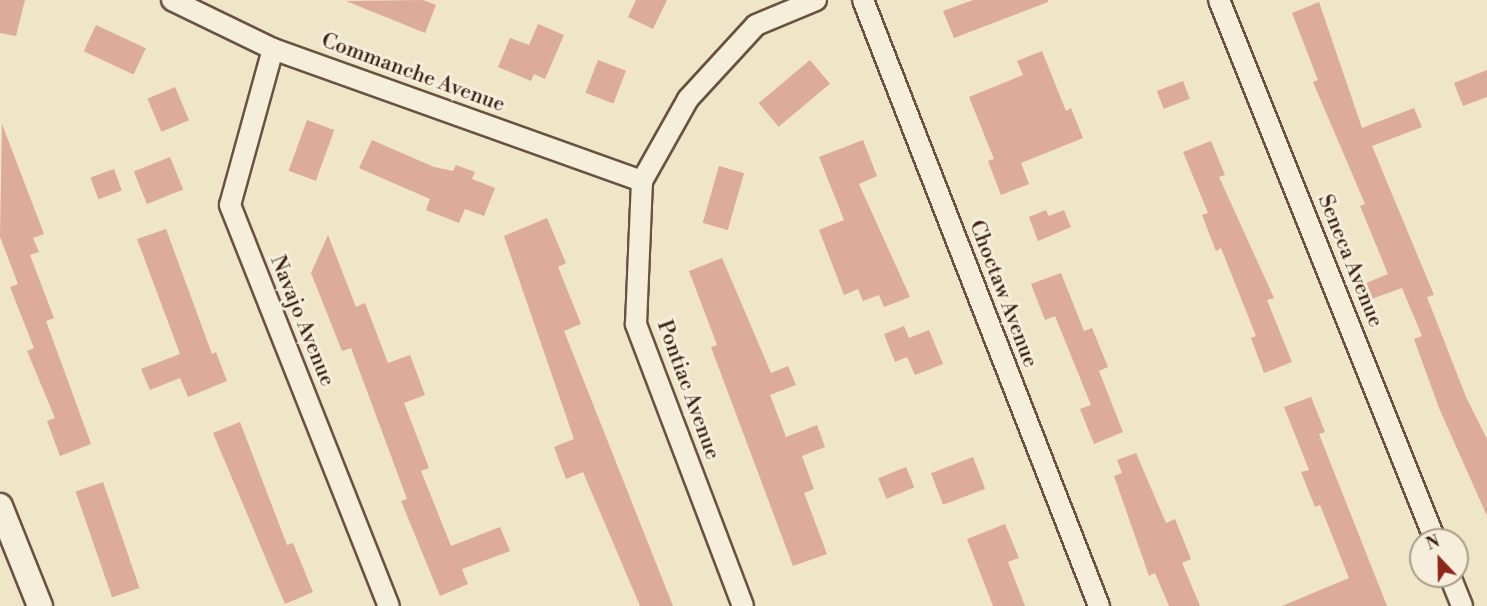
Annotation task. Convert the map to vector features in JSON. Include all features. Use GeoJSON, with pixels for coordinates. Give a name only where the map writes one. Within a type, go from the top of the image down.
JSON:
{"type":"FeatureCollection","features":[{"type":"Feature","properties":{"kind":"street","name":"Commanche Avenue"},"geometry":{"type":"LineString","coordinates":[[172,0],[273,49],[642,181]]}},
{"type":"Feature","properties":{"kind":"street"},"geometry":{"type":"LineString","coordinates":[[642,181],[688,99],[756,25],[816,0]]}},
{"type":"Feature","properties":{"kind":"street","name":"Choctaw Avenue"},"geometry":{"type":"LineString","coordinates":[[863,0],[1099,606]]}},
{"type":"Feature","properties":{"kind":"street","name":"Seneca Avenue"},"geometry":{"type":"LineString","coordinates":[[1219,0],[1430,528]]}},
{"type":"Feature","properties":{"kind":"street","name":"Navajo Avenue"},"geometry":{"type":"LineString","coordinates":[[273,49],[230,204],[389,606]]}},
{"type":"Feature","properties":{"kind":"street","name":"Pontiac Avenue"},"geometry":{"type":"LineString","coordinates":[[642,181],[636,324],[743,606]]}},
{"type":"Feature","properties":{"kind":"street"},"geometry":{"type":"LineString","coordinates":[[0,506],[40,606]]}},
{"type":"Feature","properties":{"kind":"street"},"geometry":{"type":"LineString","coordinates":[[1455,588],[1462,606]]}},
{"type":"Feature","properties":{"kind":"building"},"geometry":{"type":"Polygon","coordinates":[[[0,0],[25,0],[16,36],[0,33],[0,0]]]}},
{"type":"Feature","properties":{"kind":"building"},"geometry":{"type":"Polygon","coordinates":[[[423,0],[436,5],[425,33],[346,1],[423,0]]]}},
{"type":"Feature","properties":{"kind":"building"},"geometry":{"type":"Polygon","coordinates":[[[636,0],[667,0],[653,29],[628,17],[636,0]]]}},
{"type":"Feature","properties":{"kind":"building"},"geometry":{"type":"Polygon","coordinates":[[[973,0],[1048,0],[1048,2],[954,38],[943,11],[973,0]]]}},
{"type":"Feature","properties":{"kind":"building"},"geometry":{"type":"Polygon","coordinates":[[[1319,2],[1362,128],[1414,108],[1422,127],[1372,146],[1434,295],[1427,297],[1466,397],[1487,439],[1487,516],[1439,408],[1414,339],[1422,336],[1402,288],[1360,303],[1354,288],[1388,274],[1360,206],[1365,204],[1313,82],[1318,80],[1292,13],[1319,2]]]}},
{"type":"Feature","properties":{"kind":"building"},"geometry":{"type":"Polygon","coordinates":[[[538,24],[564,35],[545,79],[534,74],[531,81],[498,67],[510,38],[529,45],[538,24]]]}},
{"type":"Feature","properties":{"kind":"building"},"geometry":{"type":"Polygon","coordinates":[[[96,25],[146,48],[134,75],[84,51],[96,25]]]}},
{"type":"Feature","properties":{"kind":"building"},"geometry":{"type":"Polygon","coordinates":[[[1042,51],[1066,111],[1071,108],[1083,138],[1021,163],[1029,184],[1001,195],[988,161],[994,159],[969,97],[1023,75],[1017,61],[1042,51]]]}},
{"type":"Feature","properties":{"kind":"building"},"geometry":{"type":"Polygon","coordinates":[[[598,60],[626,71],[613,103],[585,93],[598,60]]]}},
{"type":"Feature","properties":{"kind":"building"},"geometry":{"type":"Polygon","coordinates":[[[810,60],[830,84],[779,127],[759,103],[810,60]]]}},
{"type":"Feature","properties":{"kind":"building"},"geometry":{"type":"Polygon","coordinates":[[[1487,70],[1487,97],[1463,106],[1454,83],[1487,70]]]}},
{"type":"Feature","properties":{"kind":"building"},"geometry":{"type":"Polygon","coordinates":[[[1183,81],[1190,99],[1164,109],[1157,91],[1183,81]]]}},
{"type":"Feature","properties":{"kind":"building"},"geometry":{"type":"Polygon","coordinates":[[[175,87],[189,120],[161,132],[147,99],[175,87]]]}},
{"type":"Feature","properties":{"kind":"building"},"geometry":{"type":"Polygon","coordinates":[[[307,120],[334,130],[316,181],[289,171],[307,120]]]}},
{"type":"Feature","properties":{"kind":"building"},"geometry":{"type":"Polygon","coordinates":[[[2,124],[44,234],[33,238],[39,252],[30,255],[54,318],[46,321],[91,444],[60,456],[47,421],[55,418],[27,351],[34,348],[10,287],[18,284],[0,237],[2,124]]]}},
{"type":"Feature","properties":{"kind":"building"},"geometry":{"type":"Polygon","coordinates":[[[372,140],[434,167],[453,171],[456,165],[475,172],[472,179],[495,188],[484,216],[465,209],[459,223],[426,210],[430,199],[359,168],[372,140]]]}},
{"type":"Feature","properties":{"kind":"building"},"geometry":{"type":"Polygon","coordinates":[[[863,140],[877,176],[859,184],[910,297],[884,307],[879,295],[863,301],[858,289],[844,295],[819,230],[844,220],[819,157],[863,140]]]}},
{"type":"Feature","properties":{"kind":"building"},"geometry":{"type":"Polygon","coordinates":[[[1211,141],[1225,175],[1219,177],[1274,298],[1267,300],[1292,362],[1264,373],[1251,338],[1256,336],[1221,248],[1216,251],[1202,215],[1208,213],[1183,152],[1211,141]]]}},
{"type":"Feature","properties":{"kind":"building"},"geometry":{"type":"Polygon","coordinates":[[[170,157],[183,189],[147,204],[134,172],[170,157]]]}},
{"type":"Feature","properties":{"kind":"building"},"geometry":{"type":"Polygon","coordinates":[[[719,166],[744,173],[728,230],[703,223],[719,166]]]}},
{"type":"Feature","properties":{"kind":"building"},"geometry":{"type":"Polygon","coordinates":[[[114,169],[122,191],[98,199],[91,178],[114,169]]]}},
{"type":"Feature","properties":{"kind":"building"},"geometry":{"type":"Polygon","coordinates":[[[1046,210],[1049,216],[1064,210],[1071,227],[1038,241],[1029,217],[1046,210]]]}},
{"type":"Feature","properties":{"kind":"building"},"geometry":{"type":"Polygon","coordinates":[[[547,218],[566,263],[558,267],[581,324],[564,331],[673,606],[640,606],[583,472],[566,479],[554,447],[574,439],[504,236],[547,218]]]}},
{"type":"Feature","properties":{"kind":"building"},"geometry":{"type":"Polygon","coordinates":[[[166,229],[212,354],[216,352],[227,381],[188,397],[180,378],[150,390],[141,369],[180,354],[137,239],[166,229]]]}},
{"type":"Feature","properties":{"kind":"building"},"geometry":{"type":"Polygon","coordinates":[[[328,235],[356,307],[365,303],[388,363],[410,355],[425,395],[404,403],[429,468],[421,471],[451,546],[500,527],[510,551],[462,569],[468,584],[440,596],[401,501],[407,499],[351,348],[342,351],[311,273],[328,235]]]}},
{"type":"Feature","properties":{"kind":"building"},"geometry":{"type":"Polygon","coordinates":[[[722,258],[771,373],[788,366],[796,385],[770,395],[786,437],[817,425],[825,447],[802,456],[814,489],[804,493],[827,554],[793,566],[711,347],[717,345],[689,271],[722,258]]]}},
{"type":"Feature","properties":{"kind":"building"},"geometry":{"type":"Polygon","coordinates":[[[1061,273],[1084,331],[1092,328],[1108,367],[1099,371],[1123,432],[1094,444],[1080,409],[1091,405],[1055,316],[1045,320],[1031,284],[1061,273]]]}},
{"type":"Feature","properties":{"kind":"building"},"geometry":{"type":"Polygon","coordinates":[[[904,326],[909,338],[929,330],[943,364],[915,375],[907,357],[895,362],[884,334],[904,326]]]}},
{"type":"Feature","properties":{"kind":"building"},"geometry":{"type":"Polygon","coordinates":[[[1311,397],[1325,432],[1319,434],[1387,606],[1282,606],[1349,578],[1320,505],[1315,507],[1301,472],[1309,470],[1284,407],[1311,397]]]}},
{"type":"Feature","properties":{"kind":"building"},"geometry":{"type":"Polygon","coordinates":[[[240,422],[287,545],[293,543],[313,592],[285,604],[213,433],[240,422]]]}},
{"type":"Feature","properties":{"kind":"building"},"geometry":{"type":"Polygon","coordinates":[[[1136,453],[1166,523],[1175,519],[1191,559],[1182,563],[1200,606],[1169,606],[1155,573],[1149,576],[1114,476],[1122,473],[1117,460],[1136,453]]]}},
{"type":"Feature","properties":{"kind":"building"},"geometry":{"type":"Polygon","coordinates":[[[973,457],[985,489],[943,505],[931,473],[973,457]]]}},
{"type":"Feature","properties":{"kind":"building"},"geometry":{"type":"Polygon","coordinates":[[[906,467],[914,487],[886,499],[878,478],[906,467]]]}},
{"type":"Feature","properties":{"kind":"building"},"geometry":{"type":"Polygon","coordinates":[[[103,482],[139,588],[112,597],[76,491],[103,482]]]}},
{"type":"Feature","properties":{"kind":"building"},"geometry":{"type":"Polygon","coordinates":[[[1005,524],[1019,558],[1008,562],[1025,606],[993,606],[967,539],[1005,524]]]}}]}
